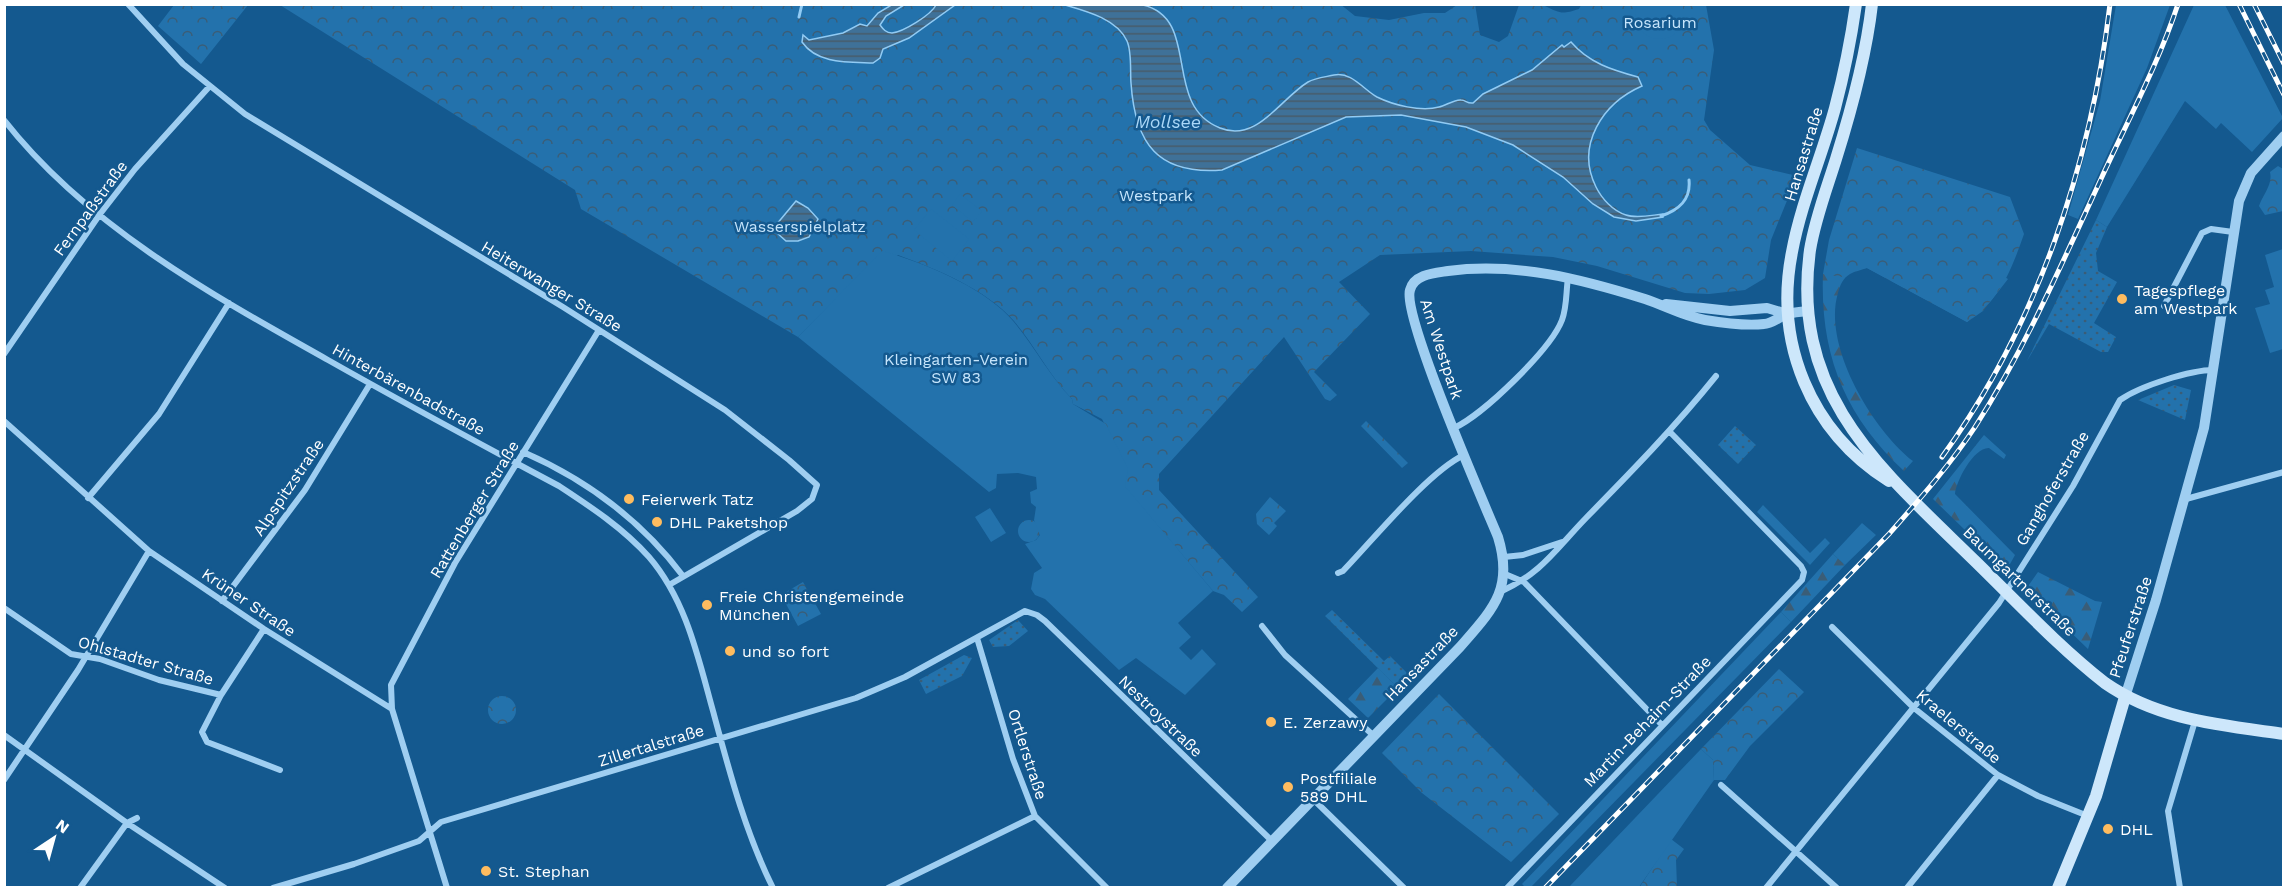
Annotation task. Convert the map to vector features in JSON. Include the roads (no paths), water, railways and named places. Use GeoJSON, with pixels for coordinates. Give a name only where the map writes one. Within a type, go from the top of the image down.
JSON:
{"type":"FeatureCollection","features":[{"type":"Feature","properties":{"kind":"main road","name":"Hansastraße"},"geometry":{"type":"LineString","coordinates":[[1787,314],[1787,288],[1794,244],[1835,108],[1856,4]]}},
{"type":"Feature","properties":{"kind":"main road","name":"Hansastraße"},"geometry":{"type":"LineString","coordinates":[[1807,311],[1806,289],[1811,248],[1860,78],[1872,4]]}},
{"type":"Feature","properties":{"kind":"main road","name":"Baumgartnerstraße"},"geometry":{"type":"LineString","coordinates":[[1807,311],[1814,349],[1832,398],[1850,426],[1895,484],[2090,671],[2125,697],[2195,720],[2283,734]]}},
{"type":"Feature","properties":{"kind":"main road","name":"Baumgartnerstraße"},"geometry":{"type":"LineString","coordinates":[[1787,314],[1795,360],[1808,393],[1820,415],[1836,435],[1872,470],[1895,484]]}},
{"type":"Feature","properties":{"kind":"main road","name":"Pfeuferstraße"},"geometry":{"type":"LineString","coordinates":[[2058,888],[2088,816],[2125,697]]}},
{"type":"Feature","properties":{"kind":"street","name":"Heiterwanger Straße"},"geometry":{"type":"LineString","coordinates":[[128,4],[168,48],[209,87],[267,129],[600,330],[724,410],[789,460],[817,485],[812,499],[797,511],[669,585]]}},
{"type":"Feature","properties":{"kind":"street","name":"Fernpaßstraße"},"geometry":{"type":"LineString","coordinates":[[4,354],[100,214],[135,169],[209,87]]}},
{"type":"Feature","properties":{"kind":"street","name":"Hinterbärenbadstraße"},"geometry":{"type":"LineString","coordinates":[[4,120],[33,154],[100,214],[229,303],[597,510],[649,557],[669,585],[690,630],[754,845],[773,888]]}},
{"type":"Feature","properties":{"kind":"street"},"geometry":{"type":"LineString","coordinates":[[2214,370],[2238,201],[2251,173],[2283,136]]}},
{"type":"Feature","properties":{"kind":"street"},"geometry":{"type":"LineString","coordinates":[[2164,306],[2202,232],[2211,229],[2233,232]]}},
{"type":"Feature","properties":{"kind":"street","name":"Am Westpark"},"geometry":{"type":"LineString","coordinates":[[1500,593],[1505,574],[1504,557],[1409,304],[1410,288],[1424,275],[1465,269],[1523,270],[1568,277],[1658,303],[1706,310],[1767,308],[1787,314]]}},
{"type":"Feature","properties":{"kind":"street"},"geometry":{"type":"LineString","coordinates":[[1454,428],[1491,403],[1554,333],[1563,317],[1568,277]]}},
{"type":"Feature","properties":{"kind":"street"},"geometry":{"type":"LineString","coordinates":[[88,498],[159,414],[229,303]]}},
{"type":"Feature","properties":{"kind":"street","name":"Am Westpark"},"geometry":{"type":"LineString","coordinates":[[1658,303],[1680,314],[1730,322],[1767,324],[1787,314],[1807,311]]}},
{"type":"Feature","properties":{"kind":"street","name":"Rattenberger Straße"},"geometry":{"type":"LineString","coordinates":[[392,709],[391,685],[455,563],[600,330]]}},
{"type":"Feature","properties":{"kind":"street","name":"Ganghoferstraße"},"geometry":{"type":"LineString","coordinates":[[1766,888],[2007,592],[2073,486],[2120,400],[2139,391],[2201,370],[2214,370]]}},
{"type":"Feature","properties":{"kind":"street","name":"Pfeuferstraße"},"geometry":{"type":"LineString","coordinates":[[2125,697],[2186,498],[2204,428],[2214,370]]}},
{"type":"Feature","properties":{"kind":"street"},"geometry":{"type":"LineString","coordinates":[[1500,593],[1524,582],[1533,575],[1562,541],[1670,432],[1716,376]]}},
{"type":"Feature","properties":{"kind":"street","name":"Alpspitzstraße"},"geometry":{"type":"LineString","coordinates":[[222,601],[305,490],[370,384]]}},
{"type":"Feature","properties":{"kind":"street","name":"Krüner Straße"},"geometry":{"type":"LineString","coordinates":[[4,421],[150,551],[264,629],[392,709]]}},
{"type":"Feature","properties":{"kind":"street","name":"Martin-Behaim-Straße"},"geometry":{"type":"LineString","coordinates":[[1506,888],[1661,724],[1802,580],[1804,572],[1801,566],[1670,432]]}},
{"type":"Feature","properties":{"kind":"street"},"geometry":{"type":"LineString","coordinates":[[523,452],[603,495],[642,529],[684,576]]}},
{"type":"Feature","properties":{"kind":"street"},"geometry":{"type":"LineString","coordinates":[[1338,573],[1343,571],[1452,460],[1465,455]]}},
{"type":"Feature","properties":{"kind":"street"},"geometry":{"type":"LineString","coordinates":[[2186,498],[2283,472]]}},
{"type":"Feature","properties":{"kind":"street"},"geometry":{"type":"LineString","coordinates":[[1504,557],[1523,555],[1562,541]]}},
{"type":"Feature","properties":{"kind":"street"},"geometry":{"type":"LineString","coordinates":[[4,780],[150,551]]}},
{"type":"Feature","properties":{"kind":"street"},"geometry":{"type":"LineString","coordinates":[[1505,574],[1524,582],[1661,724]]}},
{"type":"Feature","properties":{"kind":"street","name":"Hansastraße"},"geometry":{"type":"LineString","coordinates":[[1227,888],[1460,647],[1486,616],[1500,593]]}},
{"type":"Feature","properties":{"kind":"street","name":"Ohlstadter Straße"},"geometry":{"type":"LineString","coordinates":[[4,608],[60,648],[83,658],[99,659],[159,680],[221,695]]}},
{"type":"Feature","properties":{"kind":"street","name":"Zillertalstraße"},"geometry":{"type":"LineString","coordinates":[[273,888],[419,841],[441,822],[798,717],[880,689],[977,638],[1018,613],[1030,612]]}},
{"type":"Feature","properties":{"kind":"street","name":"Nestroystraße"},"geometry":{"type":"LineString","coordinates":[[1030,612],[1045,621],[1272,841]]}},
{"type":"Feature","properties":{"kind":"street"},"geometry":{"type":"LineString","coordinates":[[1262,626],[1285,655],[1374,736]]}},
{"type":"Feature","properties":{"kind":"street","name":"Kraelerstraße"},"geometry":{"type":"LineString","coordinates":[[1832,627],[1914,708],[1998,775],[2038,796],[2088,816]]}},
{"type":"Feature","properties":{"kind":"street"},"geometry":{"type":"LineString","coordinates":[[264,629],[221,695],[201,732],[207,742],[280,770]]}},
{"type":"Feature","properties":{"kind":"street","name":"Ortlerstraße"},"geometry":{"type":"LineString","coordinates":[[977,638],[1013,759],[1035,816],[1107,888]]}},
{"type":"Feature","properties":{"kind":"street"},"geometry":{"type":"LineString","coordinates":[[392,709],[447,888]]}},
{"type":"Feature","properties":{"kind":"street"},"geometry":{"type":"LineString","coordinates":[[2180,888],[2168,811],[2195,720]]}},
{"type":"Feature","properties":{"kind":"street"},"geometry":{"type":"LineString","coordinates":[[4,735],[225,888]]}},
{"type":"Feature","properties":{"kind":"street"},"geometry":{"type":"LineString","coordinates":[[1908,888],[1998,775]]}},
{"type":"Feature","properties":{"kind":"street"},"geometry":{"type":"LineString","coordinates":[[1721,785],[1837,888]]}},
{"type":"Feature","properties":{"kind":"street"},"geometry":{"type":"LineString","coordinates":[[1313,799],[1404,888]]}},
{"type":"Feature","properties":{"kind":"street"},"geometry":{"type":"LineString","coordinates":[[888,888],[1035,816]]}},
{"type":"Feature","properties":{"kind":"street"},"geometry":{"type":"LineString","coordinates":[[80,888],[128,823],[137,818]]}},
{"type":"Feature","properties":{"kind":"water","name":"Mollsee"},"geometry":{"type":"Polygon","coordinates":[[[1126,3],[1143,5],[1161,13],[1172,27],[1178,44],[1185,83],[1191,101],[1202,117],[1220,128],[1233,131],[1245,130],[1257,125],[1308,82],[1334,75],[1352,78],[1377,97],[1407,107],[1432,108],[1459,100],[1473,103],[1483,94],[1532,70],[1562,45],[1564,47],[1571,42],[1593,60],[1638,77],[1642,86],[1615,103],[1597,127],[1591,141],[1589,156],[1590,171],[1596,187],[1608,204],[1621,213],[1635,217],[1663,214],[1663,217],[1636,221],[1614,217],[1593,204],[1563,177],[1513,145],[1466,127],[1401,115],[1346,117],[1222,170],[1181,167],[1166,161],[1145,139],[1133,104],[1130,51],[1122,33],[1100,17],[1065,5],[1126,3]]]}},
{"type":"Feature","properties":{"kind":"water"},"geometry":{"type":"Polygon","coordinates":[[[893,4],[904,5],[886,16],[880,25],[886,32],[892,33],[903,30],[916,22],[936,5],[955,5],[909,38],[883,49],[880,58],[873,63],[844,62],[824,58],[808,49],[802,42],[803,35],[809,40],[843,33],[860,24],[867,26],[878,13],[893,4]]]}},
{"type":"Feature","properties":{"kind":"water"},"geometry":{"type":"Polygon","coordinates":[[[796,201],[808,208],[818,219],[809,237],[798,241],[786,241],[777,233],[776,225],[796,201]]]}},
{"type":"Feature","properties":{"kind":"waterway"},"geometry":{"type":"LineString","coordinates":[[799,17],[802,4]]}},
{"type":"Feature","properties":{"kind":"waterway"},"geometry":{"type":"LineString","coordinates":[[1661,216],[1673,211],[1686,199],[1689,180]]}},
{"type":"Feature","properties":{"kind":"railway"},"geometry":{"type":"LineString","coordinates":[[1942,457],[1976,406],[2006,353],[2032,298],[2054,241],[2074,183],[2089,124],[2110,4]]}},
{"type":"Feature","properties":{"kind":"railway"},"geometry":{"type":"LineString","coordinates":[[1545,888],[1889,534],[1934,482],[1965,441],[2010,367],[2042,305],[2152,71],[2178,4]]}},
{"type":"Feature","properties":{"kind":"railway"},"geometry":{"type":"LineString","coordinates":[[2239,4],[2284,95]]}},
{"type":"Feature","properties":{"kind":"railway"},"geometry":{"type":"LineString","coordinates":[[2254,4],[2284,64]]}},
{"type":"Feature","properties":{"kind":"place","name":"Tagespflege am Westpark"},"geometry":{"type":"Point","coordinates":[2122,299]}},
{"type":"Feature","properties":{"kind":"place","name":"Feierwerk Tatz"},"geometry":{"type":"Point","coordinates":[629,499]}},
{"type":"Feature","properties":{"kind":"place","name":"DHL Paketshop"},"geometry":{"type":"Point","coordinates":[657,522]}},
{"type":"Feature","properties":{"kind":"place","name":"Freie Christengemeinde München"},"geometry":{"type":"Point","coordinates":[707,605]}},
{"type":"Feature","properties":{"kind":"place","name":"und so fort"},"geometry":{"type":"Point","coordinates":[730,651]}},
{"type":"Feature","properties":{"kind":"place","name":"E. Zerzawy"},"geometry":{"type":"Point","coordinates":[1271,722]}},
{"type":"Feature","properties":{"kind":"place","name":"Postfiliale 589 DHL"},"geometry":{"type":"Point","coordinates":[1288,787]}},
{"type":"Feature","properties":{"kind":"place","name":"DHL"},"geometry":{"type":"Point","coordinates":[2108,829]}},
{"type":"Feature","properties":{"kind":"place","name":"St. Stephan"},"geometry":{"type":"Point","coordinates":[486,871]}},
{"type":"Feature","properties":{"kind":"park label","name":"Rosarium"},"geometry":{"type":"Point","coordinates":[1660,22]}},
{"type":"Feature","properties":{"kind":"park label","name":"Westpark"},"geometry":{"type":"Point","coordinates":[1156,195]}},
{"type":"Feature","properties":{"kind":"park label","name":"Wasserspielplatz"},"geometry":{"type":"Point","coordinates":[800,226]}},
{"type":"Feature","properties":{"kind":"park label","name":"Kleingarten-Verein SW 83"},"geometry":{"type":"Point","coordinates":[956,368]}}]}
